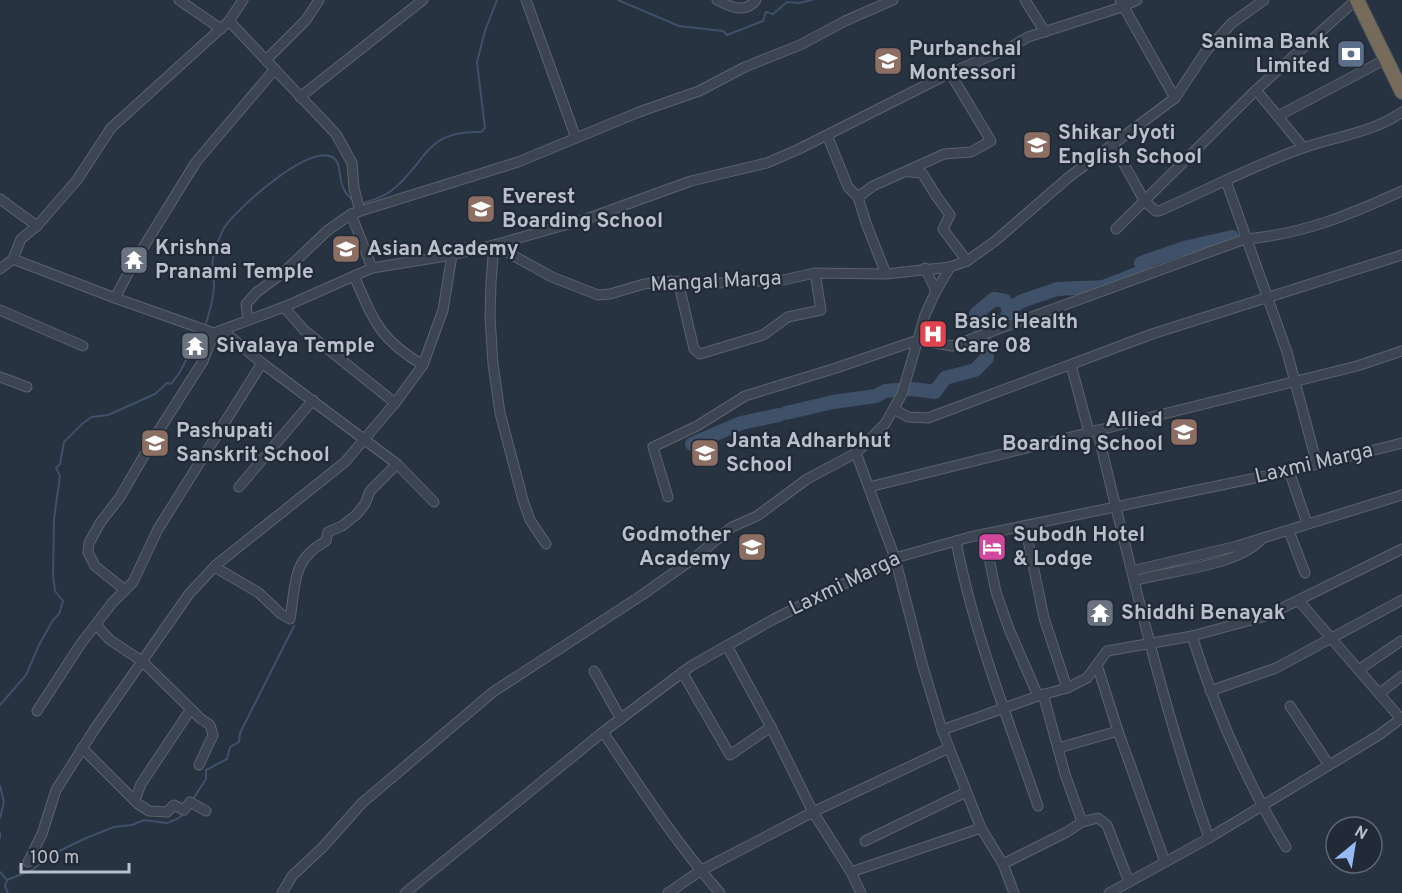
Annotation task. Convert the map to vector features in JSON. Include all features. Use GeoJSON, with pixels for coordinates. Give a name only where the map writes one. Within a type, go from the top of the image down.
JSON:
{"type":"FeatureCollection","features":[{"type":"Feature","properties":{"kind":"highway"},"geometry":{"type":"LineString","coordinates":[[1357,0],[1402,92]]}},
{"type":"Feature","properties":{"kind":"street"},"geometry":{"type":"LineString","coordinates":[[179,0],[221,29]]}},
{"type":"Feature","properties":{"kind":"street"},"geometry":{"type":"LineString","coordinates":[[0,268],[13,259],[21,240],[37,226],[77,180],[111,128],[221,29],[243,0]]}},
{"type":"Feature","properties":{"kind":"street"},"geometry":{"type":"LineString","coordinates":[[266,60],[306,20],[319,0]]}},
{"type":"Feature","properties":{"kind":"street"},"geometry":{"type":"LineString","coordinates":[[300,97],[423,0]]}},
{"type":"Feature","properties":{"kind":"street"},"geometry":{"type":"LineString","coordinates":[[526,0],[576,138]]}},
{"type":"Feature","properties":{"kind":"street"},"geometry":{"type":"LineString","coordinates":[[717,0],[729,6],[744,9],[756,0]]}},
{"type":"Feature","properties":{"kind":"street"},"geometry":{"type":"LineString","coordinates":[[248,320],[246,304],[257,292],[284,272],[327,231],[355,212],[518,162],[639,112],[699,91],[745,67],[800,45],[845,21],[893,0]]}},
{"type":"Feature","properties":{"kind":"street"},"geometry":{"type":"LineString","coordinates":[[1025,0],[1045,32]]}},
{"type":"Feature","properties":{"kind":"street"},"geometry":{"type":"LineString","coordinates":[[124,590],[95,566],[88,552],[90,543],[203,361],[218,332],[284,307],[372,268],[452,255],[494,245],[586,219],[691,181],[767,163],[1028,37],[1121,3],[1137,0]]}},
{"type":"Feature","properties":{"kind":"street"},"geometry":{"type":"LineString","coordinates":[[1121,3],[1175,98],[1206,51],[1232,23],[1264,0]]}},
{"type":"Feature","properties":{"kind":"street"},"geometry":{"type":"LineString","coordinates":[[1116,229],[1256,90],[1357,0]]}},
{"type":"Feature","properties":{"kind":"street"},"geometry":{"type":"LineString","coordinates":[[229,21],[336,134],[352,163],[355,212],[372,268]]}},
{"type":"Feature","properties":{"kind":"street"},"geometry":{"type":"LineString","coordinates":[[1278,116],[1386,59]]}},
{"type":"Feature","properties":{"kind":"street"},"geometry":{"type":"LineString","coordinates":[[115,298],[133,264],[196,162],[276,69]]}},
{"type":"Feature","properties":{"kind":"street"},"geometry":{"type":"LineString","coordinates":[[858,197],[873,186],[944,154],[971,152],[991,141],[950,73]]}},
{"type":"Feature","properties":{"kind":"street"},"geometry":{"type":"LineString","coordinates":[[1256,90],[1303,147]]}},
{"type":"Feature","properties":{"kind":"street","name":"Mangal Marga"},"geometry":{"type":"LineString","coordinates":[[494,245],[552,277],[598,295],[610,294],[644,284],[678,280],[693,284],[783,280],[815,273],[886,274],[950,267],[967,261],[995,241],[1069,177],[1175,98]]}},
{"type":"Feature","properties":{"kind":"street"},"geometry":{"type":"LineString","coordinates":[[1113,144],[1145,202],[1156,212],[1303,147],[1371,129],[1402,112]]}},
{"type":"Feature","properties":{"kind":"street"},"geometry":{"type":"LineString","coordinates":[[827,135],[849,187],[858,197],[886,274]]}},
{"type":"Feature","properties":{"kind":"street"},"geometry":{"type":"LineString","coordinates":[[907,172],[922,173],[951,214],[943,229],[967,261]]}},
{"type":"Feature","properties":{"kind":"street"},"geometry":{"type":"LineString","coordinates":[[1226,181],[1268,297],[1295,381],[1317,464]]}},
{"type":"Feature","properties":{"kind":"street"},"geometry":{"type":"LineString","coordinates":[[668,497],[653,447],[696,426],[746,396],[918,340],[952,346],[1245,238],[1302,231],[1362,209],[1402,191]]}},
{"type":"Feature","properties":{"kind":"street"},"geometry":{"type":"LineString","coordinates":[[0,199],[37,226]]}},
{"type":"Feature","properties":{"kind":"street"},"geometry":{"type":"LineString","coordinates":[[494,245],[490,317],[493,364],[500,413],[523,500],[531,520],[546,544]]}},
{"type":"Feature","properties":{"kind":"street"},"geometry":{"type":"LineString","coordinates":[[28,862],[45,826],[56,790],[70,771],[82,748],[189,594],[216,565],[345,462],[395,403],[423,365],[443,310],[452,255]]}},
{"type":"Feature","properties":{"kind":"street"},"geometry":{"type":"LineString","coordinates":[[894,409],[908,417],[928,418],[1152,334],[1402,255]]}},
{"type":"Feature","properties":{"kind":"street"},"geometry":{"type":"LineString","coordinates":[[13,259],[115,298],[218,332],[365,438],[397,464],[434,502]]}},
{"type":"Feature","properties":{"kind":"street"},"geometry":{"type":"LineString","coordinates":[[282,893],[292,876],[323,847],[362,803],[493,692],[642,595],[693,559],[732,527],[757,516],[807,479],[856,453],[885,424],[894,409],[903,390],[925,315],[950,267]]}},
{"type":"Feature","properties":{"kind":"street"},"geometry":{"type":"LineString","coordinates":[[925,268],[936,291]]}},
{"type":"Feature","properties":{"kind":"street"},"geometry":{"type":"LineString","coordinates":[[678,280],[694,350],[700,354],[763,335],[788,317],[821,310],[815,273]]}},
{"type":"Feature","properties":{"kind":"street"},"geometry":{"type":"LineString","coordinates":[[354,276],[373,319],[385,336],[400,352],[423,365]]}},
{"type":"Feature","properties":{"kind":"street"},"geometry":{"type":"LineString","coordinates":[[284,307],[303,330],[395,403]]}},
{"type":"Feature","properties":{"kind":"street"},"geometry":{"type":"LineString","coordinates":[[0,310],[83,346]]}},
{"type":"Feature","properties":{"kind":"street"},"geometry":{"type":"LineString","coordinates":[[869,487],[1357,366],[1402,351]]}},
{"type":"Feature","properties":{"kind":"street"},"geometry":{"type":"LineString","coordinates":[[37,711],[112,603],[133,582],[164,520],[262,363]]}},
{"type":"Feature","properties":{"kind":"street"},"geometry":{"type":"LineString","coordinates":[[1071,365],[1116,506],[1149,644],[1184,768],[1209,838]]}},
{"type":"Feature","properties":{"kind":"street"},"geometry":{"type":"LineString","coordinates":[[0,377],[27,387]]}},
{"type":"Feature","properties":{"kind":"street"},"geometry":{"type":"LineString","coordinates":[[239,487],[313,400]]}},
{"type":"Feature","properties":{"kind":"street","name":"Laxmi Marga"},"geometry":{"type":"LineString","coordinates":[[405,893],[603,732],[682,672],[774,619],[895,558],[984,534],[1288,471],[1402,443]]}},
{"type":"Feature","properties":{"kind":"street"},"geometry":{"type":"LineString","coordinates":[[856,453],[895,558],[942,730],[981,828],[1003,864],[1014,893]]}},
{"type":"Feature","properties":{"kind":"street"},"geometry":{"type":"LineString","coordinates":[[216,565],[259,593],[281,614],[290,619],[299,564],[313,548],[326,541],[328,532],[342,526],[356,514],[365,504],[370,491],[397,464]]}},
{"type":"Feature","properties":{"kind":"street"},"geometry":{"type":"LineString","coordinates":[[1288,471],[1307,523]]}},
{"type":"Feature","properties":{"kind":"street"},"geometry":{"type":"LineString","coordinates":[[1133,576],[1402,495]]}},
{"type":"Feature","properties":{"kind":"street"},"geometry":{"type":"LineString","coordinates":[[1025,526],[1044,618],[1067,688]]}},
{"type":"Feature","properties":{"kind":"street"},"geometry":{"type":"LineString","coordinates":[[1288,531],[1305,573]]}},
{"type":"Feature","properties":{"kind":"street"},"geometry":{"type":"LineString","coordinates":[[984,534],[996,592],[1009,629],[1041,695],[1082,822]]}},
{"type":"Feature","properties":{"kind":"street"},"geometry":{"type":"LineString","coordinates":[[956,541],[965,585],[1038,806]]}},
{"type":"Feature","properties":{"kind":"street"},"geometry":{"type":"LineString","coordinates":[[942,730],[1067,688],[1087,678],[1107,651],[1192,636],[1266,616],[1402,549]]}},
{"type":"Feature","properties":{"kind":"street"},"geometry":{"type":"LineString","coordinates":[[1210,691],[1276,668],[1402,600]]}},
{"type":"Feature","properties":{"kind":"street"},"geometry":{"type":"LineString","coordinates":[[1109,893],[1209,838],[1379,735],[1401,718],[1299,601]]}},
{"type":"Feature","properties":{"kind":"street"},"geometry":{"type":"LineString","coordinates":[[96,625],[110,640],[142,661],[190,709],[210,725],[213,735],[199,765]]}},
{"type":"Feature","properties":{"kind":"street"},"geometry":{"type":"LineString","coordinates":[[1192,636],[1210,691],[1261,806],[1286,847]]}},
{"type":"Feature","properties":{"kind":"street"},"geometry":{"type":"LineString","coordinates":[[1360,669],[1401,641]]}},
{"type":"Feature","properties":{"kind":"street"},"geometry":{"type":"LineString","coordinates":[[727,646],[771,727],[813,812],[851,872],[861,893]]}},
{"type":"Feature","properties":{"kind":"street"},"geometry":{"type":"LineString","coordinates":[[1097,664],[1118,731],[1165,862]]}},
{"type":"Feature","properties":{"kind":"street"},"geometry":{"type":"LineString","coordinates":[[594,671],[621,719]]}},
{"type":"Feature","properties":{"kind":"street"},"geometry":{"type":"LineString","coordinates":[[682,672],[730,755],[771,727]]}},
{"type":"Feature","properties":{"kind":"street"},"geometry":{"type":"LineString","coordinates":[[1380,693],[1402,676]]}},
{"type":"Feature","properties":{"kind":"street"},"geometry":{"type":"LineString","coordinates":[[1290,706],[1329,765]]}},
{"type":"Feature","properties":{"kind":"street"},"geometry":{"type":"LineString","coordinates":[[135,800],[141,784],[190,709]]}},
{"type":"Feature","properties":{"kind":"street"},"geometry":{"type":"LineString","coordinates":[[1058,748],[1118,731]]}},
{"type":"Feature","properties":{"kind":"street"},"geometry":{"type":"LineString","coordinates":[[603,732],[700,871],[720,893]]}},
{"type":"Feature","properties":{"kind":"street"},"geometry":{"type":"LineString","coordinates":[[82,748],[149,811],[167,812],[174,805],[184,810],[190,802],[206,811]]}},
{"type":"Feature","properties":{"kind":"street"},"geometry":{"type":"LineString","coordinates":[[668,893],[700,871],[813,812],[949,748]]}},
{"type":"Feature","properties":{"kind":"street"},"geometry":{"type":"LineString","coordinates":[[865,841],[966,792]]}},
{"type":"Feature","properties":{"kind":"street"},"geometry":{"type":"LineString","coordinates":[[1003,864],[1082,822],[1098,818],[1107,825],[1129,882]]}},
{"type":"Feature","properties":{"kind":"street"},"geometry":{"type":"LineString","coordinates":[[851,872],[981,828]]}},
{"type":"Feature","properties":{"kind":"waterway"},"geometry":{"type":"LineString","coordinates":[[361,204],[391,191],[437,142],[448,136],[481,132],[485,128],[477,62],[485,31],[497,0]]}},
{"type":"Feature","properties":{"kind":"waterway"},"geometry":{"type":"LineString","coordinates":[[618,0],[679,26],[723,31],[727,35],[763,21],[766,12],[773,14],[787,2],[799,3],[812,0]]}},
{"type":"Feature","properties":{"kind":"waterway"},"geometry":{"type":"LineString","coordinates":[[206,323],[214,292],[213,259],[220,237],[226,225],[259,192],[292,168],[321,156],[332,157],[336,160],[341,182],[353,200]]}},
{"type":"Feature","properties":{"kind":"waterway"},"geometry":{"type":"LineString","coordinates":[[786,413],[833,402],[876,396],[885,391],[912,389],[935,392],[945,378],[975,370],[987,358],[986,344],[980,328],[1006,320],[1009,309],[1022,301],[1057,289],[1103,287],[1147,270],[1141,263],[1184,248],[1232,237]]}},
{"type":"Feature","properties":{"kind":"waterway"},"geometry":{"type":"LineString","coordinates":[[980,328],[982,323],[976,314],[994,299],[1005,301],[1009,309]]}},
{"type":"Feature","properties":{"kind":"waterway"},"geometry":{"type":"LineString","coordinates":[[0,705],[26,675],[39,645],[59,614],[63,601],[55,591],[53,575],[54,519],[60,476],[56,468],[60,464],[64,442],[92,417],[108,415],[155,394],[167,383],[171,384],[180,372],[200,332]]}},
{"type":"Feature","properties":{"kind":"waterway"},"geometry":{"type":"LineString","coordinates":[[692,444],[741,423],[779,415]]}},
{"type":"Feature","properties":{"kind":"waterway"},"geometry":{"type":"LineString","coordinates":[[193,799],[206,779],[206,770],[227,759],[230,747],[239,742],[240,733],[294,626]]}},
{"type":"Feature","properties":{"kind":"waterway"},"geometry":{"type":"LineString","coordinates":[[0,786],[4,802],[0,818]]}},
{"type":"Feature","properties":{"kind":"waterway"},"geometry":{"type":"LineString","coordinates":[[7,880],[32,870],[57,852],[114,827],[132,825],[144,820],[167,823],[184,814]]}},
{"type":"Feature","properties":{"kind":"waterway"},"geometry":{"type":"LineString","coordinates":[[0,833],[0,838]]}},
{"type":"Feature","properties":{"kind":"waterway"},"geometry":{"type":"LineString","coordinates":[[0,872],[7,880],[5,886],[8,893]]}},
{"type":"Feature","properties":{"kind":"place","name":"Sanima Bank Limited"},"geometry":{"type":"Point","coordinates":[1351,54]}},
{"type":"Feature","properties":{"kind":"place","name":"Purbanchal Montessori"},"geometry":{"type":"Point","coordinates":[888,61]}},
{"type":"Feature","properties":{"kind":"place","name":"Shikar Jyoti English School"},"geometry":{"type":"Point","coordinates":[1037,145]}},
{"type":"Feature","properties":{"kind":"place","name":"Everest Boarding School"},"geometry":{"type":"Point","coordinates":[481,209]}},
{"type":"Feature","properties":{"kind":"place","name":"Asian Academy"},"geometry":{"type":"Point","coordinates":[346,249]}},
{"type":"Feature","properties":{"kind":"place","name":"Krishna Pranami Temple"},"geometry":{"type":"Point","coordinates":[134,260]}},
{"type":"Feature","properties":{"kind":"place","name":"Basic Health Care 08"},"geometry":{"type":"Point","coordinates":[933,334]}},
{"type":"Feature","properties":{"kind":"place","name":"Sivalaya Temple"},"geometry":{"type":"Point","coordinates":[195,346]}},
{"type":"Feature","properties":{"kind":"place","name":"Allied Boarding School"},"geometry":{"type":"Point","coordinates":[1184,432]}},
{"type":"Feature","properties":{"kind":"place","name":"Pashupati Sanskrit School"},"geometry":{"type":"Point","coordinates":[155,443]}},
{"type":"Feature","properties":{"kind":"place","name":"Janta Adharbhut School"},"geometry":{"type":"Point","coordinates":[705,453]}},
{"type":"Feature","properties":{"kind":"place","name":"Godmother Academy"},"geometry":{"type":"Point","coordinates":[752,547]}},
{"type":"Feature","properties":{"kind":"place","name":"Subodh Hotel & Lodge"},"geometry":{"type":"Point","coordinates":[992,547]}},
{"type":"Feature","properties":{"kind":"place","name":"Shiddhi Benayak"},"geometry":{"type":"Point","coordinates":[1100,613]}}]}
